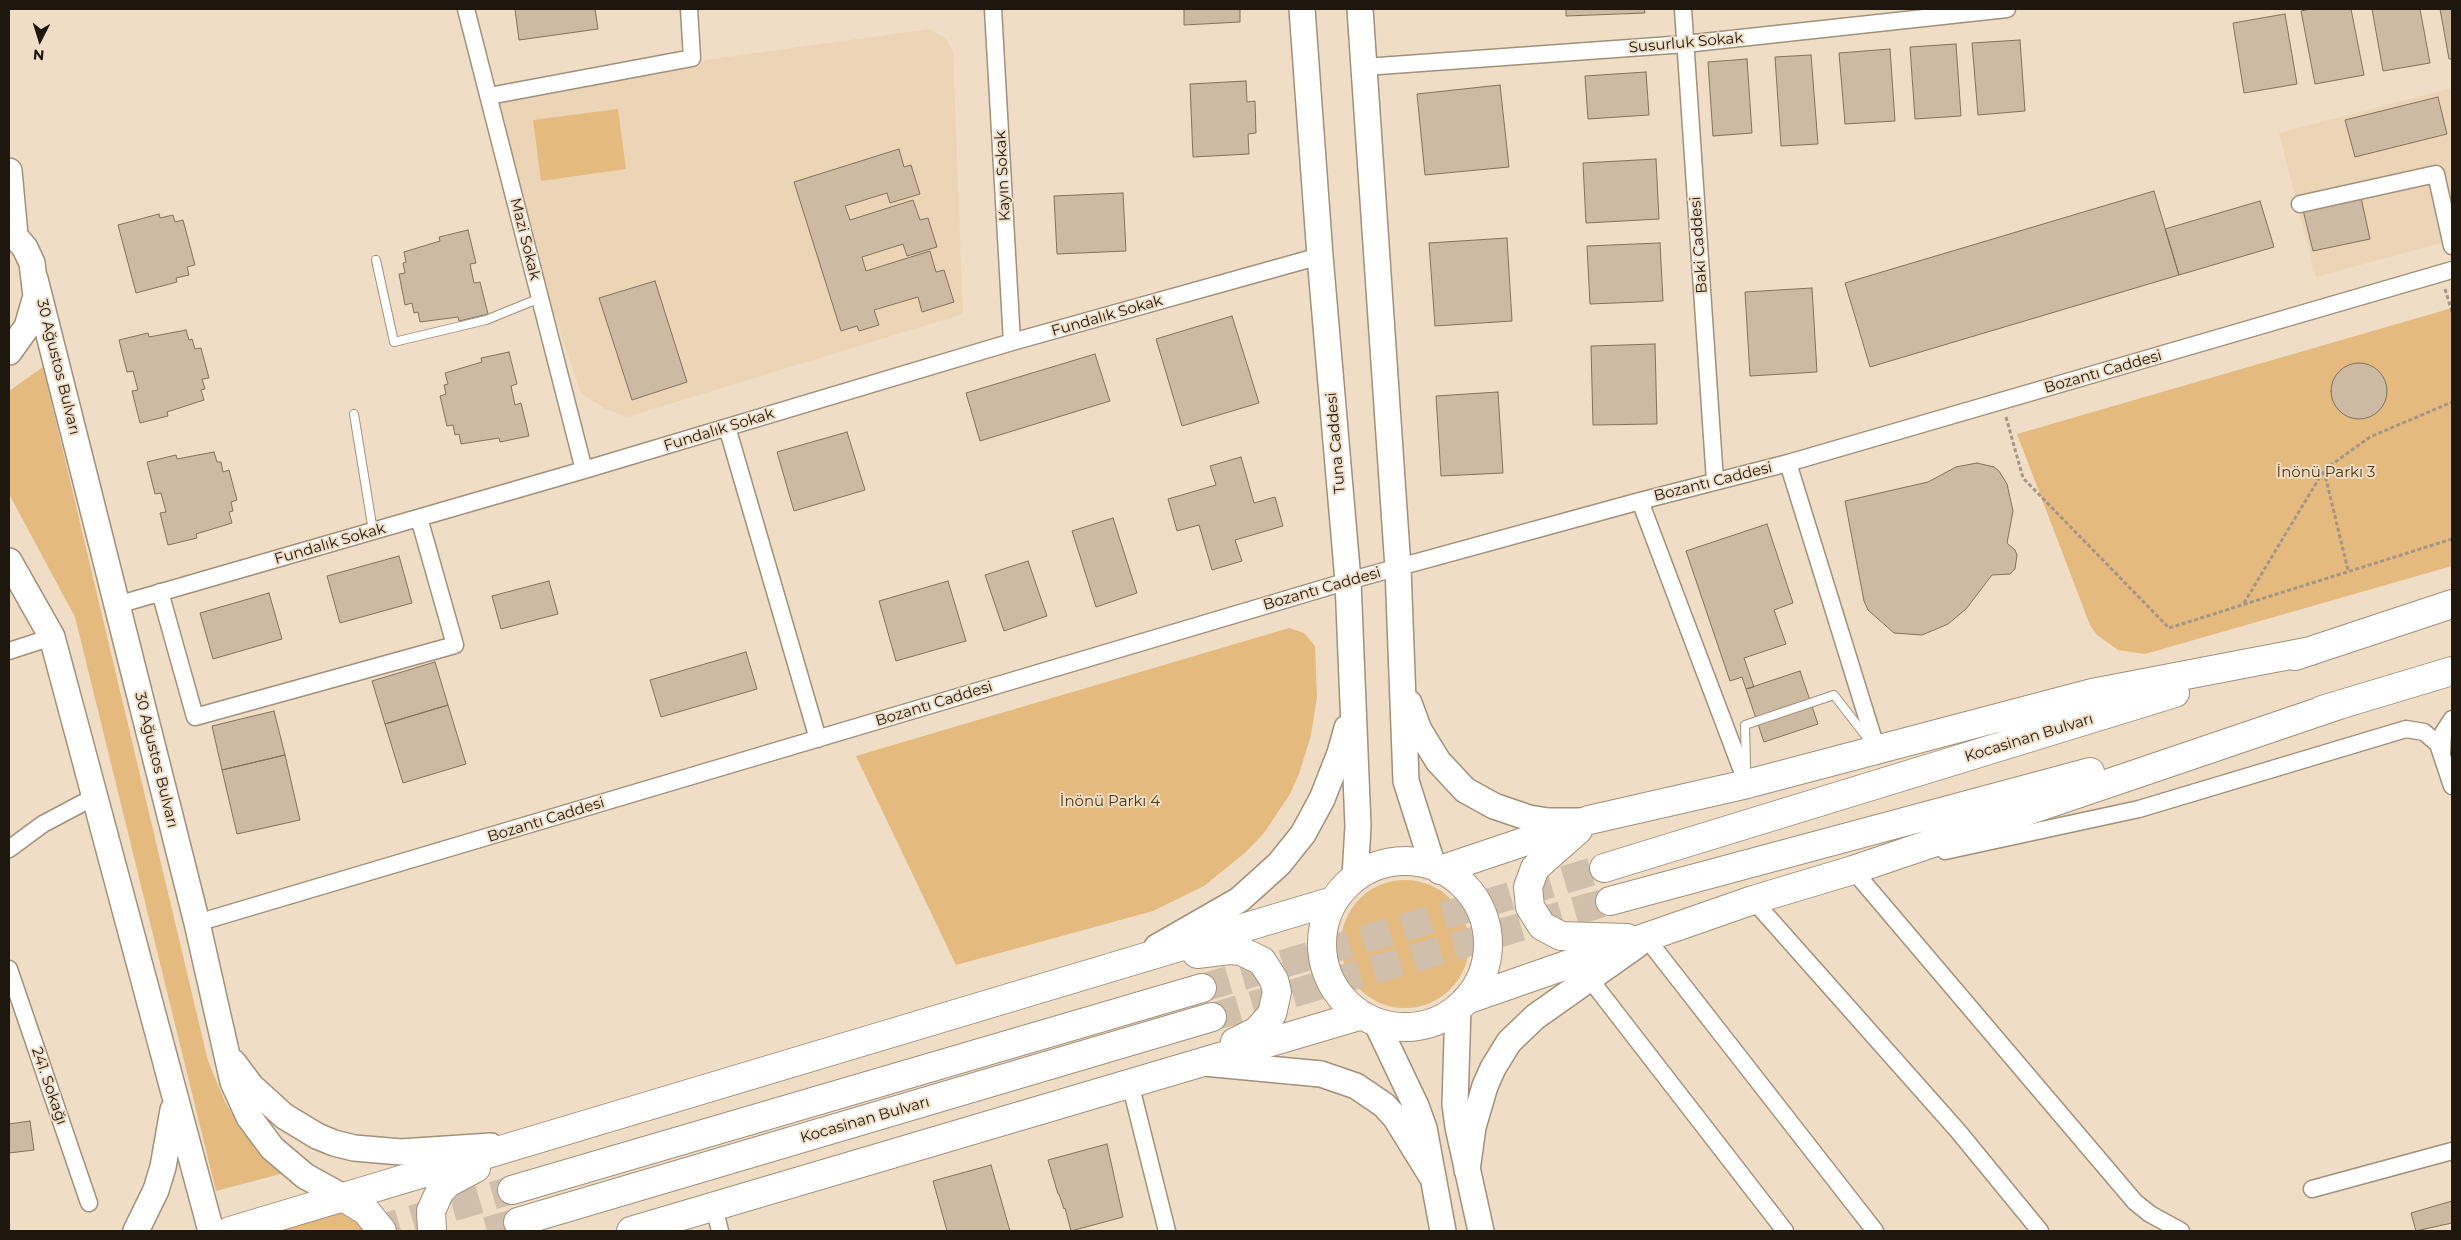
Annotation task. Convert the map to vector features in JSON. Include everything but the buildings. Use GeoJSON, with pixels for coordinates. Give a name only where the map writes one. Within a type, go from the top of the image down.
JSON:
{"type":"FeatureCollection","features":[{"type":"Feature","properties":{"kind":"highway","name":"Kocasinan Bulvarı"},"geometry":{"type":"LineString","coordinates":[[1604,868],[2311,651],[2452,604]]}},
{"type":"Feature","properties":{"kind":"highway"},"geometry":{"type":"LineString","coordinates":[[1437,868],[1588,820],[1747,784],[2092,693],[2311,651]]}},
{"type":"Feature","properties":{"kind":"highway"},"geometry":{"type":"LineString","coordinates":[[1610,901],[2339,705],[2452,671]]}},
{"type":"Feature","properties":{"kind":"highway"},"geometry":{"type":"LineString","coordinates":[[1462,1004],[1483,972],[1487,956],[1486,924],[1472,895],[1461,883],[1437,868],[1417,862],[1393,862],[1369,869],[1355,877],[1343,888],[1333,901],[1326,916],[1322,932],[1324,964],[1338,994],[1369,1019],[1392,1026],[1425,1025],[1440,1019],[1462,1004],[1753,900],[1852,870],[2339,705]]}},
{"type":"Feature","properties":{"kind":"highway"},"geometry":{"type":"LineString","coordinates":[[1588,820],[1535,868],[1528,887],[1528,897],[1535,918],[1551,932],[1561,936],[1647,939]]}},
{"type":"Feature","properties":{"kind":"highway"},"geometry":{"type":"LineString","coordinates":[[230,1231],[1333,901]]}},
{"type":"Feature","properties":{"kind":"highway"},"geometry":{"type":"LineString","coordinates":[[1128,963],[1230,950],[1252,955],[1269,970],[1277,992],[1276,1003],[1266,1023],[1257,1031],[1196,1063]]}},
{"type":"Feature","properties":{"kind":"highway"},"geometry":{"type":"LineString","coordinates":[[512,1190],[1202,988]]}},
{"type":"Feature","properties":{"kind":"highway","name":"Kocasinan Bulvarı"},"geometry":{"type":"LineString","coordinates":[[518,1222],[1212,1017]]}},
{"type":"Feature","properties":{"kind":"highway"},"geometry":{"type":"LineString","coordinates":[[631,1231],[717,1219],[1130,1083],[1196,1063],[1369,1019]]}},
{"type":"Feature","properties":{"kind":"highway"},"geometry":{"type":"LineString","coordinates":[[432,1231],[431,1210],[440,1191],[448,1183],[520,1144]]}},
{"type":"Feature","properties":{"kind":"highway"},"geometry":{"type":"LineString","coordinates":[[343,1197],[366,1211],[382,1231]]}},
{"type":"Feature","properties":{"kind":"main road","name":"Tuna Caddesi"},"geometry":{"type":"LineString","coordinates":[[1302,9],[1320,256],[1348,581],[1358,826],[1355,877]]}},
{"type":"Feature","properties":{"kind":"main road"},"geometry":{"type":"LineString","coordinates":[[1360,9],[1398,568],[1406,781],[1437,868]]}},
{"type":"Feature","properties":{"kind":"main road"},"geometry":{"type":"LineString","coordinates":[[9,170],[12,232]]}},
{"type":"Feature","properties":{"kind":"main road","name":"30 Ağustos Bulvarı"},"geometry":{"type":"LineString","coordinates":[[12,232],[32,263],[197,923],[233,1082],[240,1100],[260,1133],[288,1163],[323,1188],[343,1197]]}},
{"type":"Feature","properties":{"kind":"main road"},"geometry":{"type":"LineString","coordinates":[[9,352],[27,328],[33,312],[36,296],[35,280]]}},
{"type":"Feature","properties":{"kind":"main road"},"geometry":{"type":"LineString","coordinates":[[9,561],[52,637],[211,1231]]}},
{"type":"Feature","properties":{"kind":"main road"},"geometry":{"type":"LineString","coordinates":[[1403,689],[1428,746],[1446,772],[1465,790],[1494,806],[1529,818],[1548,821],[1588,820]]}},
{"type":"Feature","properties":{"kind":"main road"},"geometry":{"type":"LineString","coordinates":[[1128,963],[1239,900],[1266,877],[1291,850],[1313,817],[1330,780],[1348,726],[1353,698]]}},
{"type":"Feature","properties":{"kind":"main road"},"geometry":{"type":"LineString","coordinates":[[1467,1170],[1469,1148],[1479,1106],[1500,1055],[1519,1031],[1535,1017],[1647,939]]}},
{"type":"Feature","properties":{"kind":"main road"},"geometry":{"type":"LineString","coordinates":[[1462,1004],[1455,1104],[1458,1128],[1481,1231]]}},
{"type":"Feature","properties":{"kind":"main road"},"geometry":{"type":"LineString","coordinates":[[1369,1019],[1416,1106],[1429,1151],[1432,1177],[1443,1231]]}},
{"type":"Feature","properties":{"kind":"main road"},"geometry":{"type":"LineString","coordinates":[[226,1049],[237,1068],[266,1102],[300,1127],[334,1143],[354,1148],[401,1152],[520,1144]]}},
{"type":"Feature","properties":{"kind":"main road"},"geometry":{"type":"LineString","coordinates":[[1196,1063],[1321,1074],[1356,1086],[1384,1105],[1395,1118],[1432,1177]]}},
{"type":"Feature","properties":{"kind":"main road"},"geometry":{"type":"LineString","coordinates":[[136,1231],[156,1190],[163,1167],[170,1137],[174,1098]]}},
{"type":"Feature","properties":{"kind":"street","name":"Mazi Sokak"},"geometry":{"type":"LineString","coordinates":[[466,9],[584,470]]}},
{"type":"Feature","properties":{"kind":"street"},"geometry":{"type":"LineString","coordinates":[[488,96],[692,58],[689,9]]}},
{"type":"Feature","properties":{"kind":"street","name":"Kayın Sokak"},"geometry":{"type":"LineString","coordinates":[[994,9],[1012,342]]}},
{"type":"Feature","properties":{"kind":"street","name":"Baki Caddesi"},"geometry":{"type":"LineString","coordinates":[[1683,9],[1715,481]]}},
{"type":"Feature","properties":{"kind":"street","name":"Susurluk Sokak"},"geometry":{"type":"LineString","coordinates":[[1365,67],[1685,44],[1981,10],[2007,9]]}},
{"type":"Feature","properties":{"kind":"street"},"geometry":{"type":"LineString","coordinates":[[2300,204],[2436,174],[2452,246]]}},
{"type":"Feature","properties":{"kind":"street","name":"Fundalık Sokak"},"geometry":{"type":"LineString","coordinates":[[117,605],[584,470],[1012,342],[1320,256]]}},
{"type":"Feature","properties":{"kind":"street","name":"Bozantı Caddesi"},"geometry":{"type":"LineString","coordinates":[[197,923],[1348,581],[1640,501],[1788,463],[2452,270]]}},
{"type":"Feature","properties":{"kind":"street"},"geometry":{"type":"LineString","coordinates":[[727,427],[818,739]]}},
{"type":"Feature","properties":{"kind":"street"},"geometry":{"type":"LineString","coordinates":[[1788,463],[1877,750]]}},
{"type":"Feature","properties":{"kind":"street"},"geometry":{"type":"LineString","coordinates":[[1640,501],[1747,784]]}},
{"type":"Feature","properties":{"kind":"street"},"geometry":{"type":"LineString","coordinates":[[160,592],[195,717],[455,645],[419,518]]}},
{"type":"Feature","properties":{"kind":"street"},"geometry":{"type":"LineString","coordinates":[[9,651],[52,637]]}},
{"type":"Feature","properties":{"kind":"street"},"geometry":{"type":"LineString","coordinates":[[2442,752],[2443,733],[2452,719]]}},
{"type":"Feature","properties":{"kind":"street"},"geometry":{"type":"LineString","coordinates":[[2173,1229],[2135,1202],[1852,870],[2139,809],[2397,730],[2415,729],[2424,732],[2438,744],[2452,786]]}},
{"type":"Feature","properties":{"kind":"street"},"geometry":{"type":"LineString","coordinates":[[9,849],[43,824],[94,797]]}},
{"type":"Feature","properties":{"kind":"street"},"geometry":{"type":"LineString","coordinates":[[1753,900],[1958,1131],[2040,1231]]}},
{"type":"Feature","properties":{"kind":"street"},"geometry":{"type":"LineString","coordinates":[[1647,939],[1875,1231]]}},
{"type":"Feature","properties":{"kind":"street","name":"241. Sokağı"},"geometry":{"type":"LineString","coordinates":[[9,970],[89,1203]]}},
{"type":"Feature","properties":{"kind":"street"},"geometry":{"type":"LineString","coordinates":[[1589,978],[1785,1231]]}},
{"type":"Feature","properties":{"kind":"street"},"geometry":{"type":"LineString","coordinates":[[1130,1083],[1167,1231]]}},
{"type":"Feature","properties":{"kind":"street"},"geometry":{"type":"LineString","coordinates":[[2312,1190],[2452,1151]]}},
{"type":"Feature","properties":{"kind":"lane"},"geometry":{"type":"LineString","coordinates":[[376,260],[394,342],[486,320],[540,298]]}},
{"type":"Feature","properties":{"kind":"lane"},"geometry":{"type":"LineString","coordinates":[[354,414],[374,531]]}},
{"type":"Feature","properties":{"kind":"lane"},"geometry":{"type":"LineString","coordinates":[[1747,784],[1745,725],[1834,695],[1877,750]]}},
{"type":"Feature","properties":{"kind":"path"},"geometry":{"type":"LineString","coordinates":[[2002,401],[2023,478],[2169,628],[2348,570],[2452,539]]}},
{"type":"Feature","properties":{"kind":"path"},"geometry":{"type":"LineString","coordinates":[[2244,604],[2324,470],[2370,436],[2452,402]]}},
{"type":"Feature","properties":{"kind":"path"},"geometry":{"type":"LineString","coordinates":[[2324,470],[2348,570]]}},
{"type":"Feature","properties":{"kind":"shaded area"},"geometry":{"type":"Polygon","coordinates":[[[930,29],[946,39],[953,51],[963,314],[627,417],[606,409],[581,394],[502,159],[495,107],[524,85],[930,29]]]}},
{"type":"Feature","properties":{"kind":"shaded area"},"geometry":{"type":"Polygon","coordinates":[[[2452,88],[2452,240],[2316,277],[2279,133],[2452,88]]]}},
{"type":"Feature","properties":{"kind":"green space"},"geometry":{"type":"Polygon","coordinates":[[[618,109],[626,169],[541,181],[533,120],[618,109]]]}},
{"type":"Feature","properties":{"kind":"green space","name":"İnönü Parkı 3"},"geometry":{"type":"Polygon","coordinates":[[[2452,308],[2452,566],[2145,654],[2118,650],[2097,635],[2090,625],[2017,434],[2452,308]]]}},
{"type":"Feature","properties":{"kind":"green space"},"geometry":{"type":"Polygon","coordinates":[[[43,367],[208,1061],[225,1102],[236,1120],[249,1136],[288,1172],[216,1191],[75,617],[9,494],[9,391],[43,367]]]}},
{"type":"Feature","properties":{"kind":"green space","name":"İnönü Parkı 4"},"geometry":{"type":"Polygon","coordinates":[[[1289,628],[1304,633],[1315,646],[1317,697],[1311,735],[1299,774],[1290,794],[1264,833],[1246,852],[1204,886],[1153,911],[956,965],[856,756],[1289,628]]]}},
{"type":"Feature","properties":{"kind":"green space"},"geometry":{"type":"Polygon","coordinates":[[[1405,880],[1430,884],[1451,898],[1465,919],[1469,944],[1465,969],[1451,990],[1430,1004],[1405,1008],[1380,1004],[1359,990],[1345,969],[1341,944],[1345,919],[1359,898],[1380,884],[1405,880]]]}},
{"type":"Feature","properties":{"kind":"green space"},"geometry":{"type":"Polygon","coordinates":[[[349,1210],[365,1231],[248,1231],[349,1210]]]}},
{"type":"Feature","properties":{"kind":"tunnel"},"geometry":{"type":"LineString","coordinates":[[1202,988],[1604,868]]}},
{"type":"Feature","properties":{"kind":"tunnel"},"geometry":{"type":"LineString","coordinates":[[1212,1017],[1610,901]]}},
{"type":"Feature","properties":{"kind":"tunnel"},"geometry":{"type":"LineString","coordinates":[[372,1231],[512,1190]]}},
{"type":"Feature","properties":{"kind":"tunnel"},"geometry":{"type":"LineString","coordinates":[[487,1231],[518,1222]]}}]}
